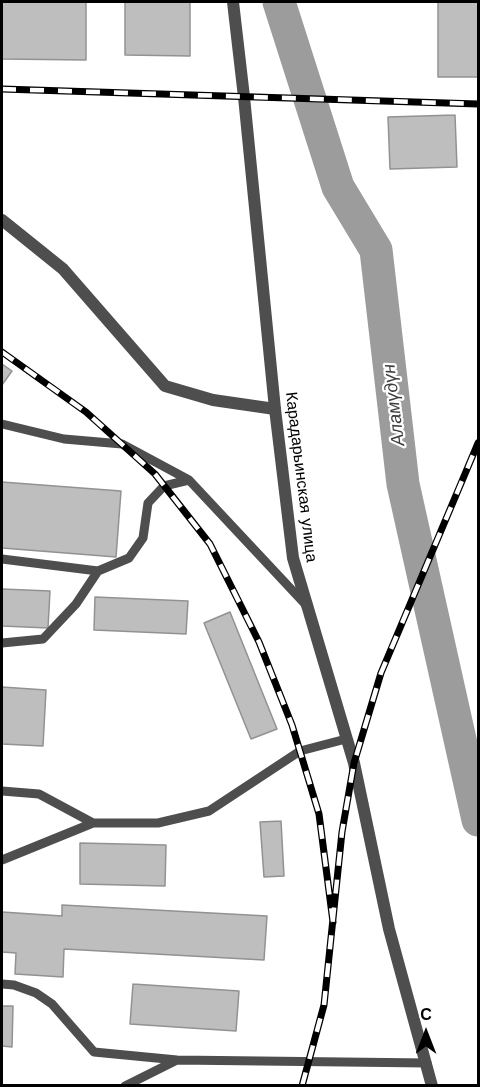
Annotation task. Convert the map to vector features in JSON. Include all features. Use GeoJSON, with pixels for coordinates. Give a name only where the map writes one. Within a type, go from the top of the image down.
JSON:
{"type":"FeatureCollection","features":[{"type":"Feature","properties":{"kind":"street","name":"Карадарьинская улица"},"geometry":{"type":"LineString","coordinates":[[232,2],[293,558],[354,764],[389,929],[432,1086]]}},
{"type":"Feature","properties":{"kind":"street"},"geometry":{"type":"LineString","coordinates":[[2,220],[63,269],[165,386],[213,400],[275,409]]}},
{"type":"Feature","properties":{"kind":"lane"},"geometry":{"type":"LineString","coordinates":[[2,424],[64,439],[122,444],[189,480],[307,606]]}},
{"type":"Feature","properties":{"kind":"lane"},"geometry":{"type":"LineString","coordinates":[[2,560],[98,571],[129,558],[143,538],[148,502],[164,486],[189,480]]}},
{"type":"Feature","properties":{"kind":"lane"},"geometry":{"type":"LineString","coordinates":[[2,643],[43,639],[76,604],[98,571]]}},
{"type":"Feature","properties":{"kind":"lane"},"geometry":{"type":"LineString","coordinates":[[2,860],[93,823],[158,823],[209,811],[300,751],[346,738]]}},
{"type":"Feature","properties":{"kind":"lane"},"geometry":{"type":"LineString","coordinates":[[2,791],[39,794],[93,823]]}},
{"type":"Feature","properties":{"kind":"lane"},"geometry":{"type":"LineString","coordinates":[[2,984],[14,985],[36,993],[52,1004],[94,1052],[177,1060],[427,1063]]}},
{"type":"Feature","properties":{"kind":"lane"},"geometry":{"type":"LineString","coordinates":[[125,1086],[177,1060]]}},
{"type":"Feature","properties":{"kind":"building"},"geometry":{"type":"Polygon","coordinates":[[[2,2],[86,2],[86,60],[2,59],[2,2]]]}},
{"type":"Feature","properties":{"kind":"building"},"geometry":{"type":"Polygon","coordinates":[[[125,2],[190,2],[190,56],[125,55],[125,2]]]}},
{"type":"Feature","properties":{"kind":"building"},"geometry":{"type":"Polygon","coordinates":[[[438,2],[478,2],[478,77],[438,77],[438,2]]]}},
{"type":"Feature","properties":{"kind":"building"},"geometry":{"type":"Polygon","coordinates":[[[455,115],[457,167],[390,169],[388,117],[455,115]]]}},
{"type":"Feature","properties":{"kind":"building"},"geometry":{"type":"Polygon","coordinates":[[[2,364],[12,371],[2,385],[2,364]]]}},
{"type":"Feature","properties":{"kind":"building"},"geometry":{"type":"Polygon","coordinates":[[[2,482],[121,491],[116,557],[2,548],[2,482]]]}},
{"type":"Feature","properties":{"kind":"building"},"geometry":{"type":"Polygon","coordinates":[[[2,589],[50,591],[48,628],[2,626],[2,589]]]}},
{"type":"Feature","properties":{"kind":"building"},"geometry":{"type":"Polygon","coordinates":[[[95,597],[188,601],[186,634],[94,630],[95,597]]]}},
{"type":"Feature","properties":{"kind":"building"},"geometry":{"type":"Polygon","coordinates":[[[230,612],[277,729],[251,739],[204,623],[230,612]]]}},
{"type":"Feature","properties":{"kind":"building"},"geometry":{"type":"Polygon","coordinates":[[[2,687],[46,690],[43,746],[2,744],[2,687]]]}},
{"type":"Feature","properties":{"kind":"building"},"geometry":{"type":"Polygon","coordinates":[[[281,821],[284,876],[264,877],[260,822],[281,821]]]}},
{"type":"Feature","properties":{"kind":"building"},"geometry":{"type":"Polygon","coordinates":[[[80,843],[166,845],[165,886],[80,884],[80,843]]]}},
{"type":"Feature","properties":{"kind":"building"},"geometry":{"type":"Polygon","coordinates":[[[62,905],[267,916],[264,960],[64,949],[63,977],[15,974],[16,953],[2,952],[2,912],[62,916],[62,905]]]}},
{"type":"Feature","properties":{"kind":"building"},"geometry":{"type":"Polygon","coordinates":[[[133,984],[239,991],[236,1031],[130,1024],[133,984]]]}},
{"type":"Feature","properties":{"kind":"building"},"geometry":{"type":"Polygon","coordinates":[[[2,1006],[13,1006],[12,1047],[2,1046],[2,1006]]]}},
{"type":"Feature","properties":{"kind":"waterway","name":"Аламүдүн"},"geometry":{"type":"LineString","coordinates":[[279,2],[338,187],[376,250],[403,484],[478,820]]}},
{"type":"Feature","properties":{"kind":"railway"},"geometry":{"type":"LineString","coordinates":[[2,89],[478,104]]}},
{"type":"Feature","properties":{"kind":"railway"},"geometry":{"type":"LineString","coordinates":[[2,352],[86,412],[155,474],[210,544],[259,642],[292,725],[319,814],[333,922]]}},
{"type":"Feature","properties":{"kind":"railway"},"geometry":{"type":"LineString","coordinates":[[302,1086],[324,1005],[342,832],[354,763],[381,673],[478,443]]}}]}
